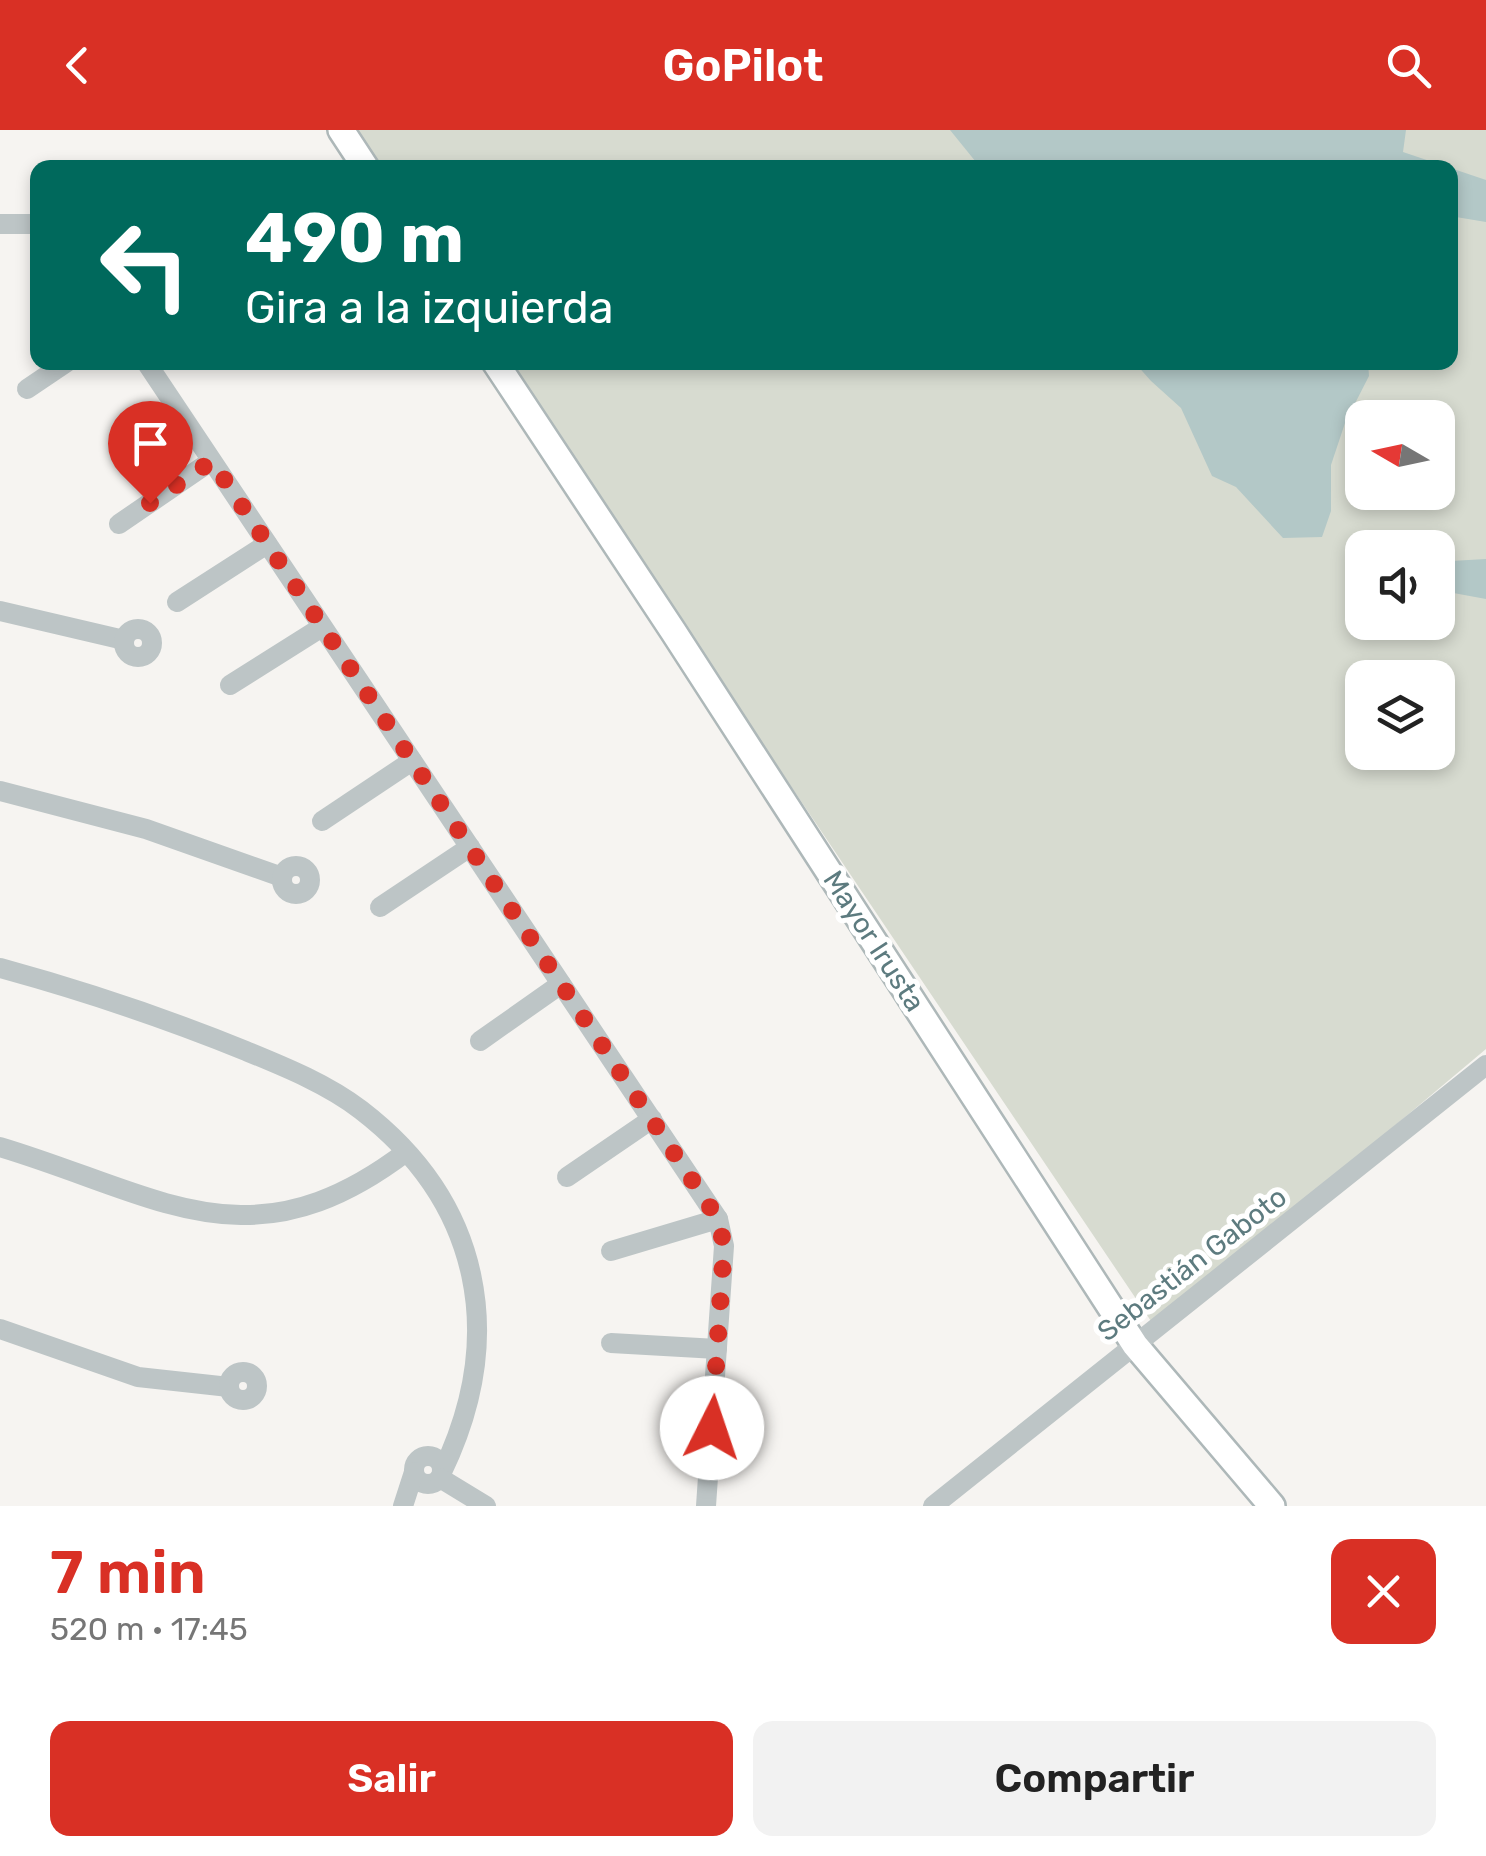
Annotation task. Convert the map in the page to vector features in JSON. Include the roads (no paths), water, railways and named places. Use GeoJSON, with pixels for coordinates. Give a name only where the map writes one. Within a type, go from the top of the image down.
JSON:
{"type":"FeatureCollection","features":[{"type":"Feature","properties":{"kind":"main road"},"geometry":{"type":"LineString","coordinates":[[342,130],[361,160]]}},
{"type":"Feature","properties":{"kind":"main road","name":"Mayor Irusta"},"geometry":{"type":"LineString","coordinates":[[501,370],[1135,1345],[1272,1506]]}},
{"type":"Feature","properties":{"kind":"street"},"geometry":{"type":"LineString","coordinates":[[0,224],[30,224]]}},
{"type":"Feature","properties":{"kind":"street"},"geometry":{"type":"LineString","coordinates":[[27,390],[55,370]]}},
{"type":"Feature","properties":{"kind":"street"},"geometry":{"type":"LineString","coordinates":[[151,370],[718,1219],[724,1246],[706,1506]]}},
{"type":"Feature","properties":{"kind":"street"},"geometry":{"type":"LineString","coordinates":[[119,524],[212,461]]}},
{"type":"Feature","properties":{"kind":"street"},"geometry":{"type":"LineString","coordinates":[[177,602],[267,544]]}},
{"type":"Feature","properties":{"kind":"street"},"geometry":{"type":"LineString","coordinates":[[0,612],[124,640]]}},
{"type":"Feature","properties":{"kind":"street"},"geometry":{"type":"LineString","coordinates":[[230,686],[322,627]]}},
{"type":"Feature","properties":{"kind":"street"},"geometry":{"type":"LineString","coordinates":[[322,821],[412,761]]}},
{"type":"Feature","properties":{"kind":"street"},"geometry":{"type":"LineString","coordinates":[[0,791],[146,829],[282,877]]}},
{"type":"Feature","properties":{"kind":"street"},"geometry":{"type":"LineString","coordinates":[[380,908],[470,847]]}},
{"type":"Feature","properties":{"kind":"street"},"geometry":{"type":"LineString","coordinates":[[0,968],[108,999],[271,1062],[359,1108],[406,1152],[442,1200],[459,1233],[479,1316],[476,1350],[456,1443],[439,1477],[407,1506]]}},
{"type":"Feature","properties":{"kind":"street"},"geometry":{"type":"LineString","coordinates":[[480,1041],[562,984]]}},
{"type":"Feature","properties":{"kind":"street","name":"Sebastián Gaboto"},"geometry":{"type":"LineString","coordinates":[[933,1506],[1486,1065]]}},
{"type":"Feature","properties":{"kind":"street"},"geometry":{"type":"LineString","coordinates":[[567,1177],[652,1119]]}},
{"type":"Feature","properties":{"kind":"street"},"geometry":{"type":"LineString","coordinates":[[0,1147],[177,1208],[253,1216],[314,1204],[352,1188],[406,1152]]}},
{"type":"Feature","properties":{"kind":"street"},"geometry":{"type":"LineString","coordinates":[[611,1251],[718,1219]]}},
{"type":"Feature","properties":{"kind":"street"},"geometry":{"type":"LineString","coordinates":[[0,1329],[138,1377],[228,1387]]}},
{"type":"Feature","properties":{"kind":"street"},"geometry":{"type":"LineString","coordinates":[[611,1342],[717,1349]]}},
{"type":"Feature","properties":{"kind":"street"},"geometry":{"type":"LineString","coordinates":[[407,1506],[418,1464],[462,1416]]}},
{"type":"Feature","properties":{"kind":"street"},"geometry":{"type":"LineString","coordinates":[[418,1464],[437,1459],[439,1477]]}},
{"type":"Feature","properties":{"kind":"street"},"geometry":{"type":"LineString","coordinates":[[439,1477],[486,1506]]}}]}
